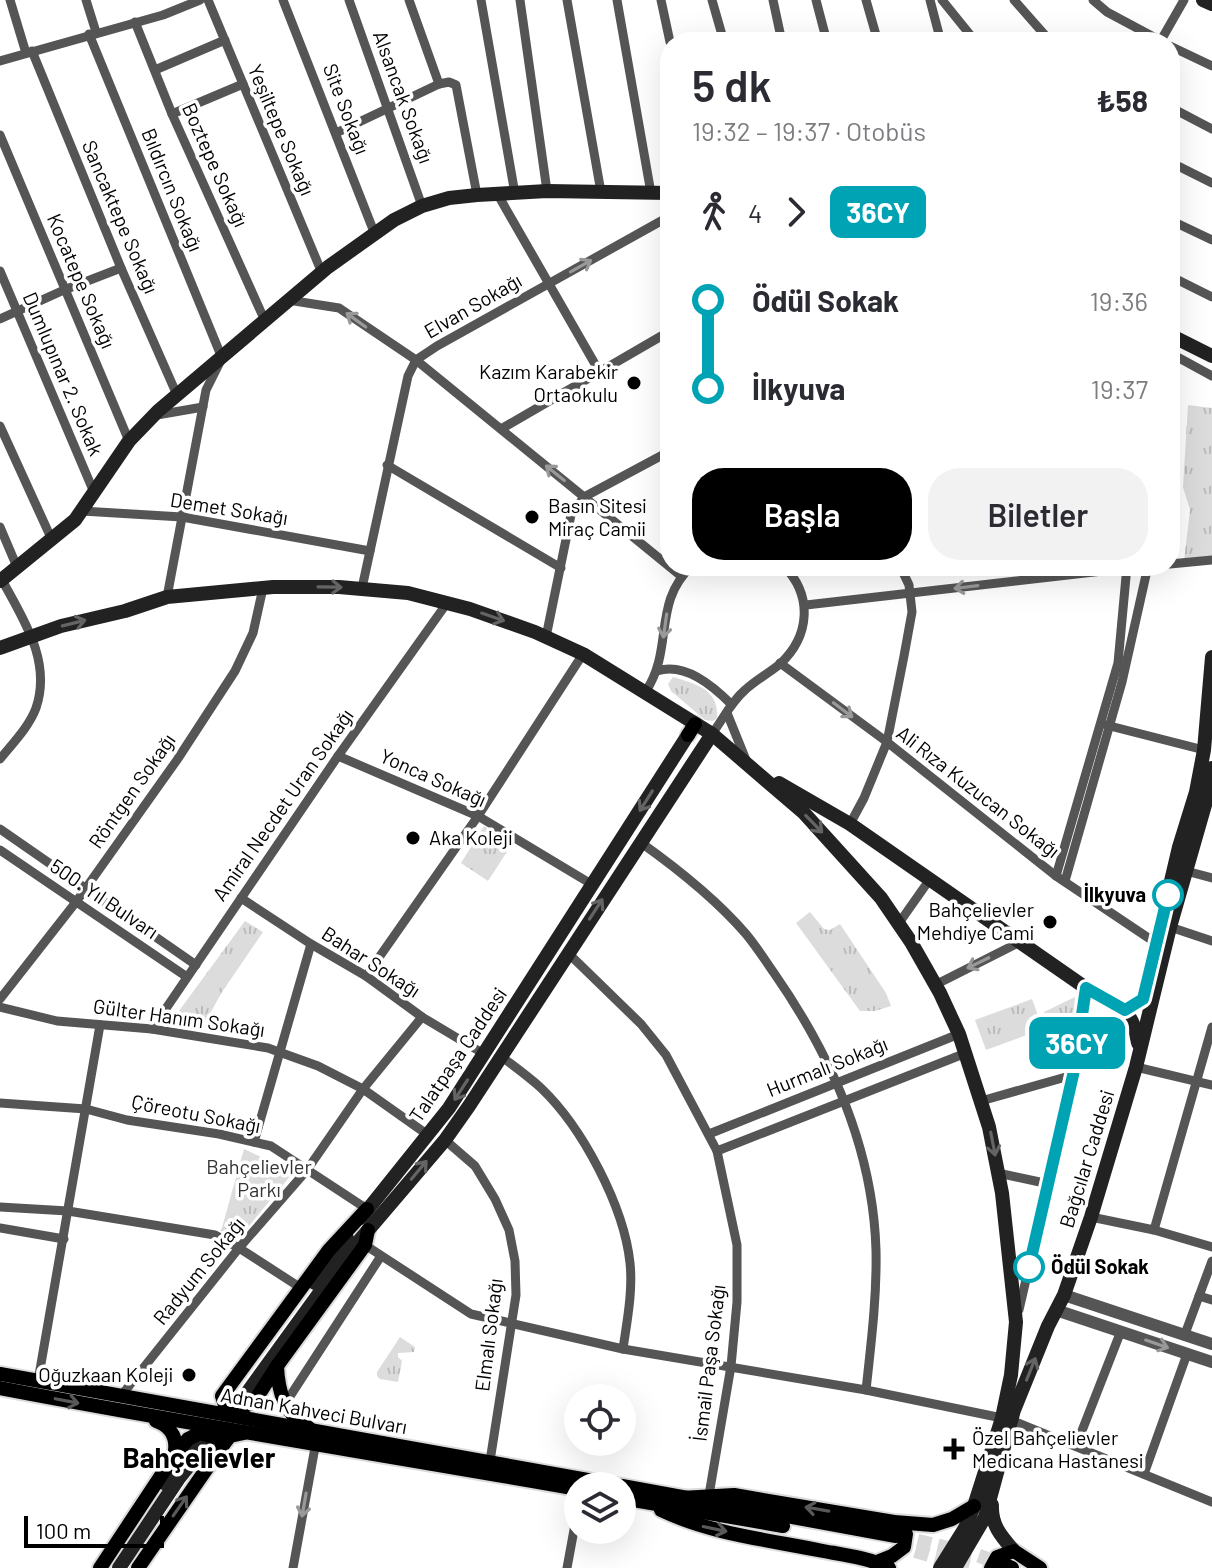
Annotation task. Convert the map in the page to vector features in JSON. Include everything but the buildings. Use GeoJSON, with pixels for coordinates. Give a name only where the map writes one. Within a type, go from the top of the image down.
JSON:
{"type":"FeatureCollection","features":[{"type":"Feature","properties":{"kind":"main road"},"geometry":{"type":"LineString","coordinates":[[1203,0],[1212,4]]}},
{"type":"Feature","properties":{"kind":"main road"},"geometry":{"type":"LineString","coordinates":[[1,581],[82,511],[93,490],[129,441],[154,416],[177,395],[202,384],[222,358],[288,300],[374,232],[422,206],[449,198],[547,191],[660,193]]}},
{"type":"Feature","properties":{"kind":"main road"},"geometry":{"type":"LineString","coordinates":[[1180,340],[1212,356]]}},
{"type":"Feature","properties":{"kind":"main road"},"geometry":{"type":"LineString","coordinates":[[0,648],[167,597],[263,588],[362,588],[408,593],[447,603],[546,637],[583,654],[646,691],[691,729],[712,734],[804,813],[846,857],[899,923],[959,1034],[989,1127],[998,1173],[1016,1322],[1035,1333],[1048,1326]]}},
{"type":"Feature","properties":{"kind":"main road"},"geometry":{"type":"LineString","coordinates":[[1125,1010],[1143,999],[1179,847],[1196,792],[1204,750],[1212,657]]}},
{"type":"Feature","properties":{"kind":"main road","name":"Talatpaşa Caddesi"},"geometry":{"type":"LineString","coordinates":[[234,1396],[367,1209],[428,1135],[484,1054],[691,729]]}},
{"type":"Feature","properties":{"kind":"main road","name":"Talatpaşa Caddesi"},"geometry":{"type":"LineString","coordinates":[[234,1396],[445,1140],[712,734]]}},
{"type":"Feature","properties":{"kind":"main road"},"geometry":{"type":"LineString","coordinates":[[752,767],[850,824],[1086,988],[1125,1010],[1135,1023],[1140,1052]]}},
{"type":"Feature","properties":{"kind":"main road","name":"Bağcılar Caddesi"},"geometry":{"type":"LineString","coordinates":[[940,1568],[965,1528],[1006,1419],[1064,1295],[1091,1217],[1136,1067],[1186,871],[1207,814],[1212,768]]}},
{"type":"Feature","properties":{"kind":"main road"},"geometry":{"type":"LineString","coordinates":[[846,857],[840,842],[850,824]]}},
{"type":"Feature","properties":{"kind":"main road"},"geometry":{"type":"LineString","coordinates":[[367,1209],[329,1250],[301,1288],[234,1396],[225,1405],[231,1408],[246,1407],[254,1402],[365,1245],[368,1230]]}},
{"type":"Feature","properties":{"kind":"main road","name":"Bağcılar Caddesi"},"geometry":{"type":"LineString","coordinates":[[955,1568],[985,1517],[992,1497],[1006,1419],[1016,1322]]}},
{"type":"Feature","properties":{"kind":"main road"},"geometry":{"type":"LineString","coordinates":[[277,1366],[280,1393],[285,1404],[300,1423],[322,1438]]}},
{"type":"Feature","properties":{"kind":"main road","name":"Adnan Kahveci Bulvarı"},"geometry":{"type":"LineString","coordinates":[[0,1374],[564,1486]]}},
{"type":"Feature","properties":{"kind":"main road","name":"Adnan Kahveci Bulvarı"},"geometry":{"type":"LineString","coordinates":[[0,1388],[253,1432],[322,1438],[490,1461],[564,1475]]}},
{"type":"Feature","properties":{"kind":"main road"},"geometry":{"type":"LineString","coordinates":[[198,1411],[234,1396]]}},
{"type":"Feature","properties":{"kind":"main road"},"geometry":{"type":"LineString","coordinates":[[133,1413],[166,1424],[175,1438],[174,1456]]}},
{"type":"Feature","properties":{"kind":"main road"},"geometry":{"type":"LineString","coordinates":[[103,1568],[209,1442],[237,1433],[253,1432]]}},
{"type":"Feature","properties":{"kind":"main road"},"geometry":{"type":"LineString","coordinates":[[103,1568],[188,1439],[200,1433],[221,1439],[209,1442],[179,1478],[119,1568]]}},
{"type":"Feature","properties":{"kind":"main road"},"geometry":{"type":"LineString","coordinates":[[138,1568],[209,1442]]}},
{"type":"Feature","properties":{"kind":"main road","name":"Adnan Kahveci Bulvarı"},"geometry":{"type":"LineString","coordinates":[[636,1489],[895,1534]]}},
{"type":"Feature","properties":{"kind":"main road"},"geometry":{"type":"LineString","coordinates":[[681,1498],[734,1495],[895,1534],[952,1519],[974,1506]]}},
{"type":"Feature","properties":{"kind":"main road"},"geometry":{"type":"LineString","coordinates":[[992,1497],[991,1519],[999,1534],[1014,1551],[1040,1568]]}},
{"type":"Feature","properties":{"kind":"main road"},"geometry":{"type":"LineString","coordinates":[[636,1501],[906,1534],[904,1547],[883,1565],[844,1562],[689,1524],[643,1502]]}},
{"type":"Feature","properties":{"kind":"main road"},"geometry":{"type":"LineString","coordinates":[[1002,1567],[997,1557],[1014,1551]]}},
{"type":"Feature","properties":{"kind":"street","name":"Sancaktepe Sokağı"},"geometry":{"type":"LineString","coordinates":[[10,0],[29,52],[177,395]]}},
{"type":"Feature","properties":{"kind":"street","name":"Bıldırcın Sokağı"},"geometry":{"type":"LineString","coordinates":[[86,0],[93,33],[222,358]]}},
{"type":"Feature","properties":{"kind":"street"},"geometry":{"type":"LineString","coordinates":[[0,61],[200,0]]}},
{"type":"Feature","properties":{"kind":"street","name":"Yeşiltepe Sokağı"},"geometry":{"type":"LineString","coordinates":[[208,0],[322,273]]}},
{"type":"Feature","properties":{"kind":"street","name":"Site Sokağı"},"geometry":{"type":"LineString","coordinates":[[283,0],[374,232]]}},
{"type":"Feature","properties":{"kind":"street"},"geometry":{"type":"LineString","coordinates":[[409,0],[439,84]]}},
{"type":"Feature","properties":{"kind":"street"},"geometry":{"type":"LineString","coordinates":[[481,0],[515,194]]}},
{"type":"Feature","properties":{"kind":"street"},"geometry":{"type":"LineString","coordinates":[[520,0],[547,191]]}},
{"type":"Feature","properties":{"kind":"street"},"geometry":{"type":"LineString","coordinates":[[567,0],[601,192]]}},
{"type":"Feature","properties":{"kind":"street"},"geometry":{"type":"LineString","coordinates":[[617,0],[651,193]]}},
{"type":"Feature","properties":{"kind":"street"},"geometry":{"type":"LineString","coordinates":[[661,0],[668,32]]}},
{"type":"Feature","properties":{"kind":"street"},"geometry":{"type":"LineString","coordinates":[[712,0],[721,32]]}},
{"type":"Feature","properties":{"kind":"street"},"geometry":{"type":"LineString","coordinates":[[773,0],[780,32]]}},
{"type":"Feature","properties":{"kind":"street"},"geometry":{"type":"LineString","coordinates":[[816,0],[824,32]]}},
{"type":"Feature","properties":{"kind":"street"},"geometry":{"type":"LineString","coordinates":[[866,0],[875,32]]}},
{"type":"Feature","properties":{"kind":"street"},"geometry":{"type":"LineString","coordinates":[[930,0],[938,32]]}},
{"type":"Feature","properties":{"kind":"street"},"geometry":{"type":"LineString","coordinates":[[942,0],[968,32]]}},
{"type":"Feature","properties":{"kind":"street"},"geometry":{"type":"LineString","coordinates":[[1014,0],[1042,32]]}},
{"type":"Feature","properties":{"kind":"street"},"geometry":{"type":"LineString","coordinates":[[1093,0],[1107,12],[1143,32]]}},
{"type":"Feature","properties":{"kind":"street"},"geometry":{"type":"LineString","coordinates":[[1166,32],[1184,0]]}},
{"type":"Feature","properties":{"kind":"street","name":"Alsancak Sokağı"},"geometry":{"type":"LineString","coordinates":[[352,1],[422,206]]}},
{"type":"Feature","properties":{"kind":"street","name":"Boztepe Sokağı"},"geometry":{"type":"LineString","coordinates":[[135,22],[172,114],[265,321]]}},
{"type":"Feature","properties":{"kind":"street"},"geometry":{"type":"LineString","coordinates":[[155,70],[225,40]]}},
{"type":"Feature","properties":{"kind":"street"},"geometry":{"type":"LineString","coordinates":[[1180,51],[1212,66]]}},
{"type":"Feature","properties":{"kind":"street"},"geometry":{"type":"LineString","coordinates":[[336,133],[439,84],[449,82],[456,85],[477,195]]}},
{"type":"Feature","properties":{"kind":"street"},"geometry":{"type":"LineString","coordinates":[[172,114],[243,84]]}},
{"type":"Feature","properties":{"kind":"street"},"geometry":{"type":"LineString","coordinates":[[1180,112],[1212,129]]}},
{"type":"Feature","properties":{"kind":"street","name":"Kocatepe Sokağı"},"geometry":{"type":"LineString","coordinates":[[0,135],[129,441]]}},
{"type":"Feature","properties":{"kind":"street"},"geometry":{"type":"LineString","coordinates":[[1180,167],[1212,183]]}},
{"type":"Feature","properties":{"kind":"street"},"geometry":{"type":"LineString","coordinates":[[498,195],[599,371]]}},
{"type":"Feature","properties":{"kind":"street","name":"Elvan Sokağı"},"geometry":{"type":"LineString","coordinates":[[362,588],[408,376],[416,360],[660,222]]}},
{"type":"Feature","properties":{"kind":"street"},"geometry":{"type":"LineString","coordinates":[[1180,225],[1212,240]]}},
{"type":"Feature","properties":{"kind":"street"},"geometry":{"type":"LineString","coordinates":[[0,319],[121,268]]}},
{"type":"Feature","properties":{"kind":"street","name":"Dumlupınar 2. Sokak"},"geometry":{"type":"LineString","coordinates":[[0,271],[93,490]]}},
{"type":"Feature","properties":{"kind":"street"},"geometry":{"type":"LineString","coordinates":[[1180,281],[1212,297]]}},
{"type":"Feature","properties":{"kind":"street"},"geometry":{"type":"LineString","coordinates":[[288,300],[339,308],[416,360],[660,559]]}},
{"type":"Feature","properties":{"kind":"street"},"geometry":{"type":"LineString","coordinates":[[501,429],[660,337]]}},
{"type":"Feature","properties":{"kind":"street"},"geometry":{"type":"LineString","coordinates":[[1180,358],[1212,376]]}},
{"type":"Feature","properties":{"kind":"street"},"geometry":{"type":"LineString","coordinates":[[167,597],[203,407],[202,384]]}},
{"type":"Feature","properties":{"kind":"street"},"geometry":{"type":"LineString","coordinates":[[154,416],[203,407]]}},
{"type":"Feature","properties":{"kind":"street"},"geometry":{"type":"LineString","coordinates":[[0,426],[4,446],[52,540]]}},
{"type":"Feature","properties":{"kind":"street"},"geometry":{"type":"LineString","coordinates":[[546,637],[571,515],[584,497],[660,456]]}},
{"type":"Feature","properties":{"kind":"street"},"geometry":{"type":"LineString","coordinates":[[387,465],[561,568]]}},
{"type":"Feature","properties":{"kind":"street","name":"Demet Sokağı"},"geometry":{"type":"LineString","coordinates":[[82,511],[182,517],[370,551]]}},
{"type":"Feature","properties":{"kind":"street"},"geometry":{"type":"LineString","coordinates":[[0,527],[17,567]]}},
{"type":"Feature","properties":{"kind":"street"},"geometry":{"type":"LineString","coordinates":[[1180,563],[1212,560]]}},
{"type":"Feature","properties":{"kind":"street"},"geometry":{"type":"LineString","coordinates":[[646,691],[657,671],[668,598],[681,576]]}},
{"type":"Feature","properties":{"kind":"street"},"geometry":{"type":"LineString","coordinates":[[712,734],[744,690],[780,663],[794,647],[802,629],[806,605],[791,576]]}},
{"type":"Feature","properties":{"kind":"street"},"geometry":{"type":"LineString","coordinates":[[850,824],[887,742],[912,612],[905,576]]}},
{"type":"Feature","properties":{"kind":"street"},"geometry":{"type":"LineString","coordinates":[[806,605],[1052,576]]}},
{"type":"Feature","properties":{"kind":"street"},"geometry":{"type":"LineString","coordinates":[[1106,725],[1118,663],[1126,576]]}},
{"type":"Feature","properties":{"kind":"street"},"geometry":{"type":"LineString","coordinates":[[1060,878],[1122,682],[1145,576]]}},
{"type":"Feature","properties":{"kind":"street"},"geometry":{"type":"LineString","coordinates":[[0,759],[35,710],[40,665],[32,636],[1,581]]}},
{"type":"Feature","properties":{"kind":"street","name":"Röntgen Sokağı"},"geometry":{"type":"LineString","coordinates":[[0,999],[76,902],[177,760],[235,671],[253,633],[263,588]]}},
{"type":"Feature","properties":{"kind":"street","name":"Amiral Necdet Uran Sokağı"},"geometry":{"type":"LineString","coordinates":[[152,1029],[338,756],[447,603]]}},
{"type":"Feature","properties":{"kind":"street"},"geometry":{"type":"LineString","coordinates":[[366,976],[478,816],[583,654]]}},
{"type":"Feature","properties":{"kind":"street","name":"Ali Rıza Kuzucan Sokağı"},"geometry":{"type":"LineString","coordinates":[[780,663],[887,742],[1060,878],[1156,943]]}},
{"type":"Feature","properties":{"kind":"street"},"geometry":{"type":"LineString","coordinates":[[657,671],[667,668],[711,684],[729,708],[752,767]]}},
{"type":"Feature","properties":{"kind":"street"},"geometry":{"type":"LineString","coordinates":[[1106,725],[1204,750]]}},
{"type":"Feature","properties":{"kind":"street","name":"Yonca Sokağı"},"geometry":{"type":"LineString","coordinates":[[338,756],[478,816],[593,885]]}},
{"type":"Feature","properties":{"kind":"street","name":"500. Yıl Bulvarı"},"geometry":{"type":"LineString","coordinates":[[0,829],[196,965]]}},
{"type":"Feature","properties":{"kind":"street"},"geometry":{"type":"LineString","coordinates":[[640,842],[707,894],[748,936],[814,1033],[845,1100],[862,1153],[876,1249],[873,1333],[866,1390]]}},
{"type":"Feature","properties":{"kind":"street","name":"500. Yıl Bulvarı"},"geometry":{"type":"LineString","coordinates":[[0,850],[187,977]]}},
{"type":"Feature","properties":{"kind":"street"},"geometry":{"type":"LineString","coordinates":[[1186,871],[1212,878]]}},
{"type":"Feature","properties":{"kind":"street"},"geometry":{"type":"LineString","coordinates":[[899,923],[930,879]]}},
{"type":"Feature","properties":{"kind":"street","name":"Bahar Sokağı"},"geometry":{"type":"LineString","coordinates":[[241,898],[484,1054]]}},
{"type":"Feature","properties":{"kind":"street"},"geometry":{"type":"LineString","coordinates":[[1170,927],[1212,941]]}},
{"type":"Feature","properties":{"kind":"street"},"geometry":{"type":"LineString","coordinates":[[935,985],[1020,942]]}},
{"type":"Feature","properties":{"kind":"street"},"geometry":{"type":"LineString","coordinates":[[254,1142],[311,944]]}},
{"type":"Feature","properties":{"kind":"street","name":"İsmail Paşa Sokağı"},"geometry":{"type":"LineString","coordinates":[[568,953],[641,1024],[666,1055],[717,1151],[737,1245],[737,1302],[731,1366],[709,1495]]}},
{"type":"Feature","properties":{"kind":"street","name":"Bağcılar Caddesi"},"geometry":{"type":"LineString","coordinates":[[1016,1322],[1073,1075],[1086,988]]}},
{"type":"Feature","properties":{"kind":"street","name":"Gülter Hanım Sokağı"},"geometry":{"type":"LineString","coordinates":[[0,1007],[57,1021],[152,1029],[268,1048],[318,1066],[363,1089],[428,1135]]}},
{"type":"Feature","properties":{"kind":"street","name":"Radyum Sokağı"},"geometry":{"type":"LineString","coordinates":[[121,1396],[239,1248],[307,1170],[363,1089],[422,1017]]}},
{"type":"Feature","properties":{"kind":"street"},"geometry":{"type":"LineString","coordinates":[[38,1381],[100,1025]]}},
{"type":"Feature","properties":{"kind":"street"},"geometry":{"type":"LineString","coordinates":[[1154,1230],[1212,1027]]}},
{"type":"Feature","properties":{"kind":"street","name":"Hurmalı Sokağı"},"geometry":{"type":"LineString","coordinates":[[709,1134],[959,1034]]}},
{"type":"Feature","properties":{"kind":"street","name":"Hurmalı Sokağı"},"geometry":{"type":"LineString","coordinates":[[717,1151],[966,1053]]}},
{"type":"Feature","properties":{"kind":"street"},"geometry":{"type":"LineString","coordinates":[[502,1057],[541,1088],[566,1117],[588,1152],[620,1218],[630,1263],[630,1306],[623,1349]]}},
{"type":"Feature","properties":{"kind":"street"},"geometry":{"type":"LineString","coordinates":[[1136,1067],[1212,1085]]}},
{"type":"Feature","properties":{"kind":"street"},"geometry":{"type":"LineString","coordinates":[[981,1101],[1073,1075]]}},
{"type":"Feature","properties":{"kind":"street","name":"Çöreotu Sokağı"},"geometry":{"type":"LineString","coordinates":[[0,1103],[86,1109],[127,1120],[271,1146],[367,1209]]}},
{"type":"Feature","properties":{"kind":"street","name":"Elmalı Sokağı"},"geometry":{"type":"LineString","coordinates":[[445,1140],[475,1166],[495,1199],[509,1230],[515,1261],[516,1295],[490,1461]]}},
{"type":"Feature","properties":{"kind":"street"},"geometry":{"type":"LineString","coordinates":[[998,1173],[1049,1184]]}},
{"type":"Feature","properties":{"kind":"street"},"geometry":{"type":"LineString","coordinates":[[0,1207],[68,1211],[215,1235],[301,1288]]}},
{"type":"Feature","properties":{"kind":"street"},"geometry":{"type":"LineString","coordinates":[[1091,1217],[1154,1230],[1212,1247]]}},
{"type":"Feature","properties":{"kind":"street"},"geometry":{"type":"LineString","coordinates":[[0,1228],[64,1239]]}},
{"type":"Feature","properties":{"kind":"street"},"geometry":{"type":"LineString","coordinates":[[365,1245],[471,1314],[623,1349],[866,1390],[1006,1419],[1212,1502]]}},
{"type":"Feature","properties":{"kind":"street"},"geometry":{"type":"LineString","coordinates":[[285,1404],[381,1256]]}},
{"type":"Feature","properties":{"kind":"street"},"geometry":{"type":"LineString","coordinates":[[1185,1334],[1212,1261]]}},
{"type":"Feature","properties":{"kind":"street"},"geometry":{"type":"LineString","coordinates":[[1064,1295],[1212,1344]]}},
{"type":"Feature","properties":{"kind":"street"},"geometry":{"type":"LineString","coordinates":[[1199,1296],[1212,1300]]}},
{"type":"Feature","properties":{"kind":"street"},"geometry":{"type":"LineString","coordinates":[[1056,1310],[1212,1362]]}},
{"type":"Feature","properties":{"kind":"street"},"geometry":{"type":"LineString","coordinates":[[1076,1446],[1121,1331]]}},
{"type":"Feature","properties":{"kind":"street"},"geometry":{"type":"LineString","coordinates":[[1144,1474],[1187,1354]]}},
{"type":"Feature","properties":{"kind":"street"},"geometry":{"type":"LineString","coordinates":[[293,1568],[322,1438]]}},
{"type":"Feature","properties":{"kind":"street"},"geometry":{"type":"LineString","coordinates":[[567,1568],[571,1544]]}},
{"type":"Feature","properties":{"kind":"green space"},"geometry":{"type":"Polygon","coordinates":[[[1188,405],[1212,408],[1212,558],[1184,561],[1190,510],[1183,487],[1188,405]]]}},
{"type":"Feature","properties":{"kind":"green space"},"geometry":{"type":"Polygon","coordinates":[[[673,677],[698,685],[710,694],[717,708],[717,718],[705,720],[671,691],[668,684],[673,677]]]}},
{"type":"Feature","properties":{"kind":"green space"},"geometry":{"type":"Polygon","coordinates":[[[484,826],[512,844],[488,881],[461,863],[484,826]]]}},
{"type":"Feature","properties":{"kind":"green space"},"geometry":{"type":"Polygon","coordinates":[[[810,912],[824,929],[830,930],[840,924],[886,993],[891,1006],[860,1011],[796,923],[810,912]]]}},
{"type":"Feature","properties":{"kind":"green space"},"geometry":{"type":"Polygon","coordinates":[[[245,921],[263,932],[203,1026],[173,1019],[245,921]]]}},
{"type":"Feature","properties":{"kind":"green space"},"geometry":{"type":"Polygon","coordinates":[[[1075,997],[1071,1062],[1063,1069],[1044,1012],[1075,997]]]}},
{"type":"Feature","properties":{"kind":"green space"},"geometry":{"type":"Polygon","coordinates":[[[1032,999],[1043,1029],[986,1050],[975,1020],[1032,999]]]}},
{"type":"Feature","properties":{"kind":"green space","name":"Bahçelievler Parkı"},"geometry":{"type":"Polygon","coordinates":[[[244,1149],[291,1171],[291,1175],[245,1231],[239,1234],[221,1231],[244,1149]]]}},
{"type":"Feature","properties":{"kind":"green space"},"geometry":{"type":"Polygon","coordinates":[[[400,1337],[415,1347],[414,1352],[398,1353],[402,1361],[398,1382],[380,1379],[377,1372],[400,1337]]]}},
{"type":"Feature","properties":{"kind":"tunnel"},"geometry":{"type":"LineString","coordinates":[[897,1536],[974,1554],[1004,1565]]}},
{"type":"Feature","properties":{"kind":"tunnel"},"geometry":{"type":"LineString","coordinates":[[895,1545],[973,1568]]}},
{"type":"Feature","properties":{"kind":"bus line","name":"36CY"},"geometry":{"type":"LineString","coordinates":[[1029,1267],[1073,1075],[1086,988],[1125,1010],[1143,999],[1168,895]]}},
{"type":"Feature","properties":{"kind":"place","name":"Kazım Karabekir Ortaokulu"},"geometry":{"type":"Point","coordinates":[634,383]}},
{"type":"Feature","properties":{"kind":"place","name":"Basın Sitesi Miraç Camii"},"geometry":{"type":"Point","coordinates":[532,517]}},
{"type":"Feature","properties":{"kind":"place","name":"Aka Koleji"},"geometry":{"type":"Point","coordinates":[413,838]}},
{"type":"Feature","properties":{"kind":"place","name":"İlkyuva"},"geometry":{"type":"Point","coordinates":[1168,895]}},
{"type":"Feature","properties":{"kind":"place","name":"Bahçelievler Mehdiye Cami"},"geometry":{"type":"Point","coordinates":[1050,922]}},
{"type":"Feature","properties":{"kind":"place","name":"Ödül Sokak"},"geometry":{"type":"Point","coordinates":[1029,1267]}},
{"type":"Feature","properties":{"kind":"place","name":"Oğuzkaan Koleji"},"geometry":{"type":"Point","coordinates":[189,1375]}},
{"type":"Feature","properties":{"kind":"place","name":"Özel Bahçelievler Medicana Hastanesi"},"geometry":{"type":"Point","coordinates":[954,1449]}},
{"type":"Feature","properties":{"kind":"district","name":"Bahçelievler"},"geometry":{"type":"Point","coordinates":[199,1458]}}]}
